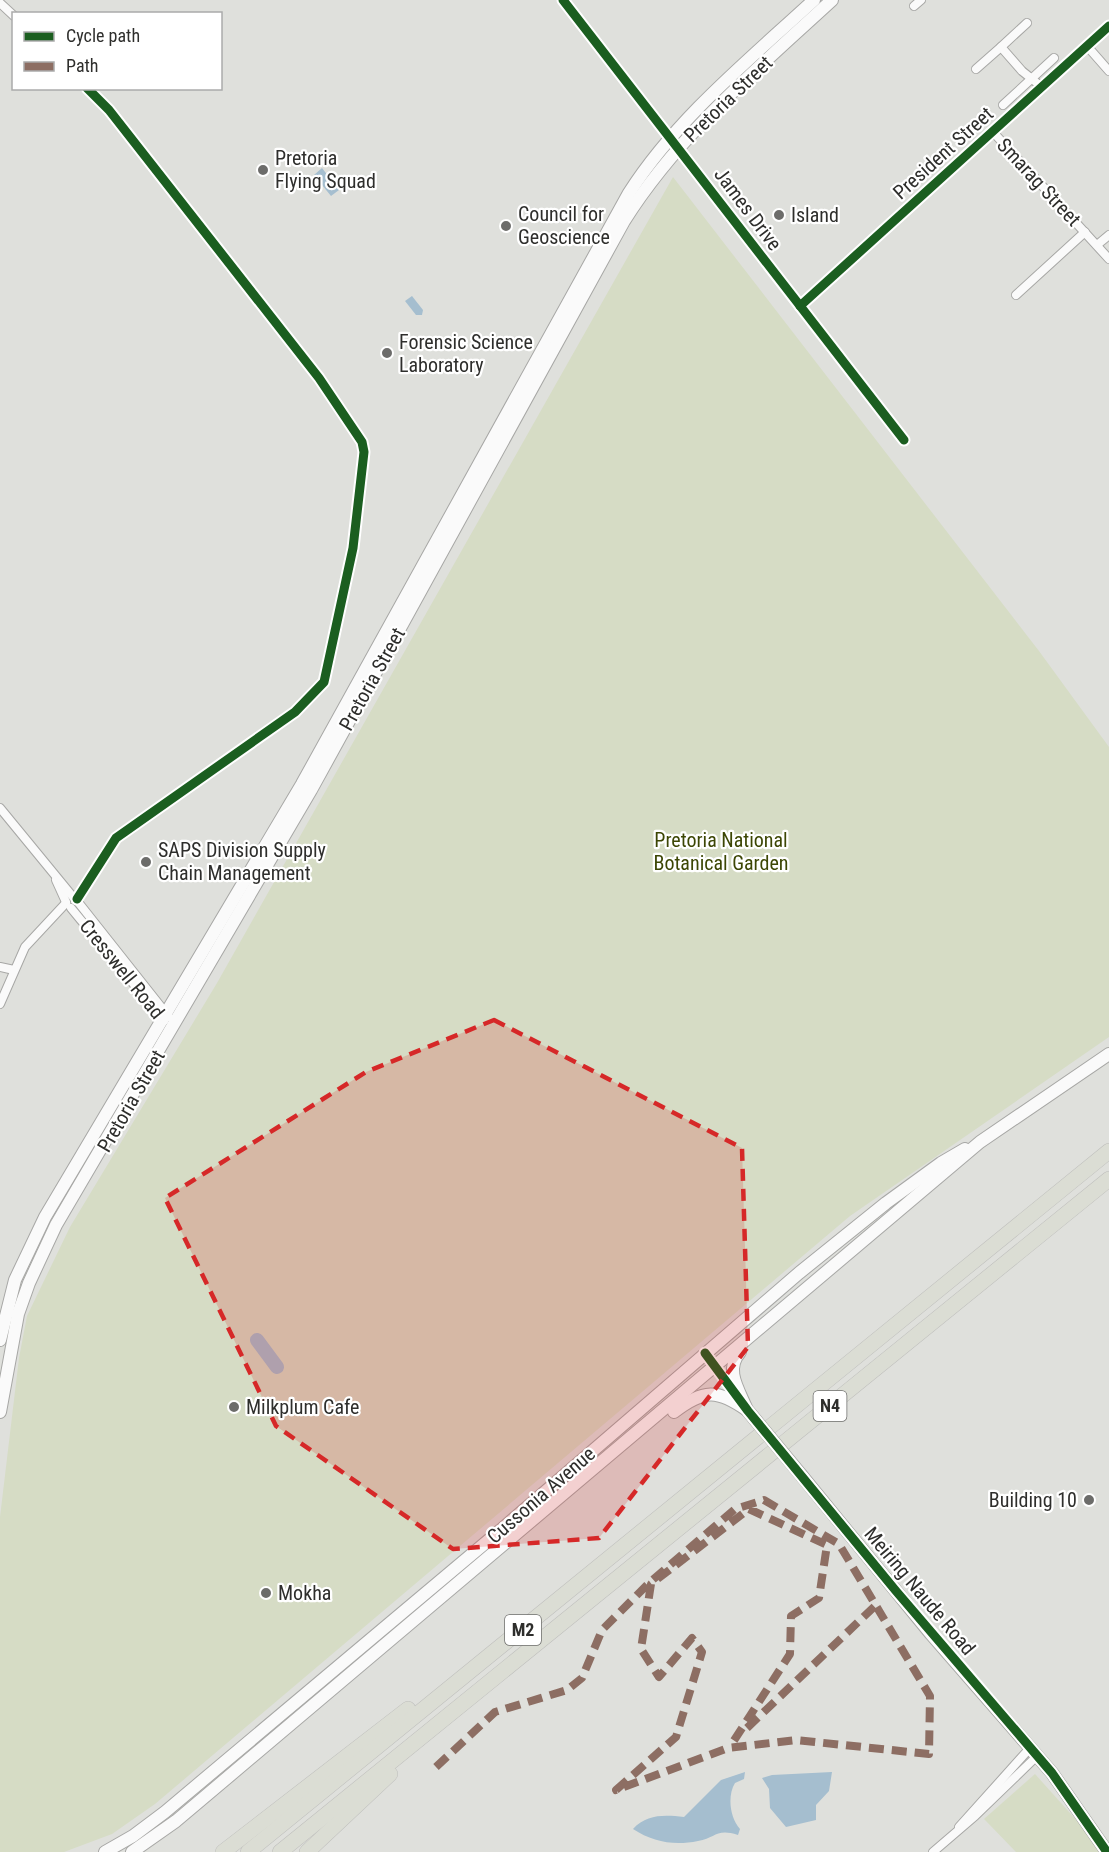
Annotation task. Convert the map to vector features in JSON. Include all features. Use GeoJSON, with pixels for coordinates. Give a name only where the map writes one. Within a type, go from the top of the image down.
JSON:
{"type":"FeatureCollection","features":[{"type":"Feature","properties":{"kind":"highway","name":"N4"},"geometry":{"type":"LineString","coordinates":[[797,1407],[1109,1151]]}},
{"type":"Feature","properties":{"kind":"highway","name":"N4"},"geometry":{"type":"LineString","coordinates":[[550,1633],[1109,1179]]}},
{"type":"Feature","properties":{"kind":"highway"},"geometry":{"type":"LineString","coordinates":[[223,1852],[550,1599],[740,1446],[797,1407]]}},
{"type":"Feature","properties":{"kind":"highway","name":"M2"},"geometry":{"type":"LineString","coordinates":[[249,1852],[797,1407]]}},
{"type":"Feature","properties":{"kind":"highway"},"geometry":{"type":"LineString","coordinates":[[307,1852],[461,1710],[550,1633]]}},
{"type":"Feature","properties":{"kind":"highway","name":"M2"},"geometry":{"type":"LineString","coordinates":[[280,1852],[550,1633]]}},
{"type":"Feature","properties":{"kind":"main road","name":"Pretoria Street"},"geometry":{"type":"LineString","coordinates":[[0,1412],[11,1347],[29,1282],[56,1225],[311,790],[448,546],[618,232],[650,182],[679,147],[711,113],[832,0]]}},
{"type":"Feature","properties":{"kind":"main road","name":"Pretoria Street"},"geometry":{"type":"LineString","coordinates":[[0,1340],[15,1280],[45,1217],[302,784],[629,193],[671,136],[808,2]]}},
{"type":"Feature","properties":{"kind":"main road","name":"Cussonia Avenue"},"geometry":{"type":"LineString","coordinates":[[105,1852],[134,1836],[172,1807],[484,1544],[705,1353],[886,1203],[941,1163],[980,1142],[1109,1054]]}},
{"type":"Feature","properties":{"kind":"main road","name":"Cussonia Avenue"},"geometry":{"type":"LineString","coordinates":[[132,1852],[176,1821],[762,1329],[980,1142]]}},
{"type":"Feature","properties":{"kind":"main road"},"geometry":{"type":"LineString","coordinates":[[748,1411],[733,1378],[732,1364],[762,1329]]}},
{"type":"Feature","properties":{"kind":"main road","name":"Meiring Naude Road"},"geometry":{"type":"LineString","coordinates":[[705,1353],[748,1411],[1074,1801],[1107,1852]]}},
{"type":"Feature","properties":{"kind":"main road"},"geometry":{"type":"LineString","coordinates":[[627,1441],[644,1435],[687,1402],[702,1395],[724,1396],[748,1411]]}},
{"type":"Feature","properties":{"kind":"street","name":"James Drive"},"geometry":{"type":"LineString","coordinates":[[563,0],[671,136],[904,440]]}},
{"type":"Feature","properties":{"kind":"street"},"geometry":{"type":"LineString","coordinates":[[0,3],[12,14]]}},
{"type":"Feature","properties":{"kind":"street"},"geometry":{"type":"LineString","coordinates":[[976,69],[1027,23]]}},
{"type":"Feature","properties":{"kind":"street","name":"President Street"},"geometry":{"type":"LineString","coordinates":[[800,306],[1109,26]]}},
{"type":"Feature","properties":{"kind":"street"},"geometry":{"type":"LineString","coordinates":[[1087,46],[1109,71]]}},
{"type":"Feature","properties":{"kind":"street"},"geometry":{"type":"LineString","coordinates":[[1001,47],[1022,71],[1042,87]]}},
{"type":"Feature","properties":{"kind":"street"},"geometry":{"type":"LineString","coordinates":[[1003,105],[1054,58]]}},
{"type":"Feature","properties":{"kind":"street"},"geometry":{"type":"LineString","coordinates":[[0,1004],[28,943],[52,917],[72,903],[116,838],[295,712],[324,682],[352,548],[364,452],[362,442],[319,378],[109,110],[89,90]]}},
{"type":"Feature","properties":{"kind":"street","name":"Smarag Street"},"geometry":{"type":"LineString","coordinates":[[993,132],[1109,259]]}},
{"type":"Feature","properties":{"kind":"street"},"geometry":{"type":"LineString","coordinates":[[1016,295],[1085,232]]}},
{"type":"Feature","properties":{"kind":"street"},"geometry":{"type":"LineString","coordinates":[[1097,245],[1109,235]]}},
{"type":"Feature","properties":{"kind":"street","name":"Cresswell Road"},"geometry":{"type":"LineString","coordinates":[[0,808],[54,874],[72,903],[174,1027]]}},
{"type":"Feature","properties":{"kind":"street"},"geometry":{"type":"LineString","coordinates":[[0,967],[14,970]]}},
{"type":"Feature","properties":{"kind":"street"},"geometry":{"type":"LineString","coordinates":[[933,1852],[958,1830],[965,1817],[1033,1752]]}},
{"type":"Feature","properties":{"kind":"highlighted area"},"geometry":{"type":"Polygon","coordinates":[[[494,1020],[742,1148],[748,1347],[599,1538],[453,1549],[276,1426],[165,1198],[366,1072],[494,1020]]]}},
{"type":"Feature","properties":{"kind":"green space","name":"Pretoria National Botanical Garden"},"geometry":{"type":"Polygon","coordinates":[[[673,177],[1039,651],[1109,747],[1109,1037],[850,1216],[155,1804],[112,1834],[64,1852],[0,1852],[0,1517],[19,1358],[27,1316],[70,1227],[217,983],[673,177]]]}},
{"type":"Feature","properties":{"kind":"green space"},"geometry":{"type":"Polygon","coordinates":[[[1035,1774],[1105,1852],[1016,1852],[984,1819],[1035,1774]]]}},
{"type":"Feature","properties":{"kind":"water"},"geometry":{"type":"Polygon","coordinates":[[[322,168],[339,190],[331,196],[314,175],[322,168]]]}},
{"type":"Feature","properties":{"kind":"water"},"geometry":{"type":"Polygon","coordinates":[[[412,296],[423,310],[422,315],[416,315],[405,301],[412,296]]]}},
{"type":"Feature","properties":{"kind":"water"},"geometry":{"type":"Polygon","coordinates":[[[745,1772],[744,1779],[735,1783],[730,1800],[734,1819],[740,1829],[738,1835],[720,1833],[704,1840],[672,1843],[656,1840],[633,1829],[650,1818],[684,1817],[721,1780],[745,1772]]]}},
{"type":"Feature","properties":{"kind":"water"},"geometry":{"type":"Polygon","coordinates":[[[832,1772],[829,1791],[816,1805],[816,1820],[786,1827],[770,1808],[769,1789],[762,1778],[772,1775],[832,1772]]]}},
{"type":"Feature","properties":{"kind":"waterway"},"geometry":{"type":"LineString","coordinates":[[257,1340],[277,1367]]}},
{"type":"Feature","properties":{"kind":"marked path"},"geometry":{"type":"LineString","coordinates":[[436,1767],[495,1712],[567,1690],[582,1678],[602,1630],[649,1583],[735,1509],[764,1500],[839,1544],[930,1696],[929,1754],[796,1740],[728,1748],[616,1790],[676,1737],[702,1652],[692,1638],[659,1677],[641,1649],[651,1584],[749,1509],[827,1545],[819,1598],[791,1616],[790,1654],[733,1742]]}},
{"type":"Feature","properties":{"kind":"marked path"},"geometry":{"type":"LineString","coordinates":[[747,1728],[877,1604]]}},
{"type":"Feature","properties":{"kind":"cycle path"},"geometry":{"type":"LineString","coordinates":[[563,0],[904,440]]}},
{"type":"Feature","properties":{"kind":"cycle path"},"geometry":{"type":"LineString","coordinates":[[800,306],[1109,26]]}},
{"type":"Feature","properties":{"kind":"cycle path"},"geometry":{"type":"LineString","coordinates":[[77,899],[116,838],[295,712],[324,682],[353,548],[364,452],[362,442],[319,378],[109,110],[89,90]]}},
{"type":"Feature","properties":{"kind":"cycle path"},"geometry":{"type":"LineString","coordinates":[[705,1353],[748,1411],[896,1591],[1052,1773],[1107,1852]]}},
{"type":"Feature","properties":{"kind":"place","name":"Pretoria Flying Squad"},"geometry":{"type":"Point","coordinates":[263,170]}},
{"type":"Feature","properties":{"kind":"place","name":"Island"},"geometry":{"type":"Point","coordinates":[779,215]}},
{"type":"Feature","properties":{"kind":"place","name":"Council for Geoscience"},"geometry":{"type":"Point","coordinates":[506,226]}},
{"type":"Feature","properties":{"kind":"place","name":"Forensic Science Laboratory"},"geometry":{"type":"Point","coordinates":[387,353]}},
{"type":"Feature","properties":{"kind":"place","name":"SAPS Division Supply Chain Management"},"geometry":{"type":"Point","coordinates":[146,862]}},
{"type":"Feature","properties":{"kind":"place","name":"Milkplum Cafe"},"geometry":{"type":"Point","coordinates":[234,1407]}},
{"type":"Feature","properties":{"kind":"place","name":"Building 10"},"geometry":{"type":"Point","coordinates":[1089,1500]}},
{"type":"Feature","properties":{"kind":"place","name":"Mokha"},"geometry":{"type":"Point","coordinates":[266,1593]}}]}
